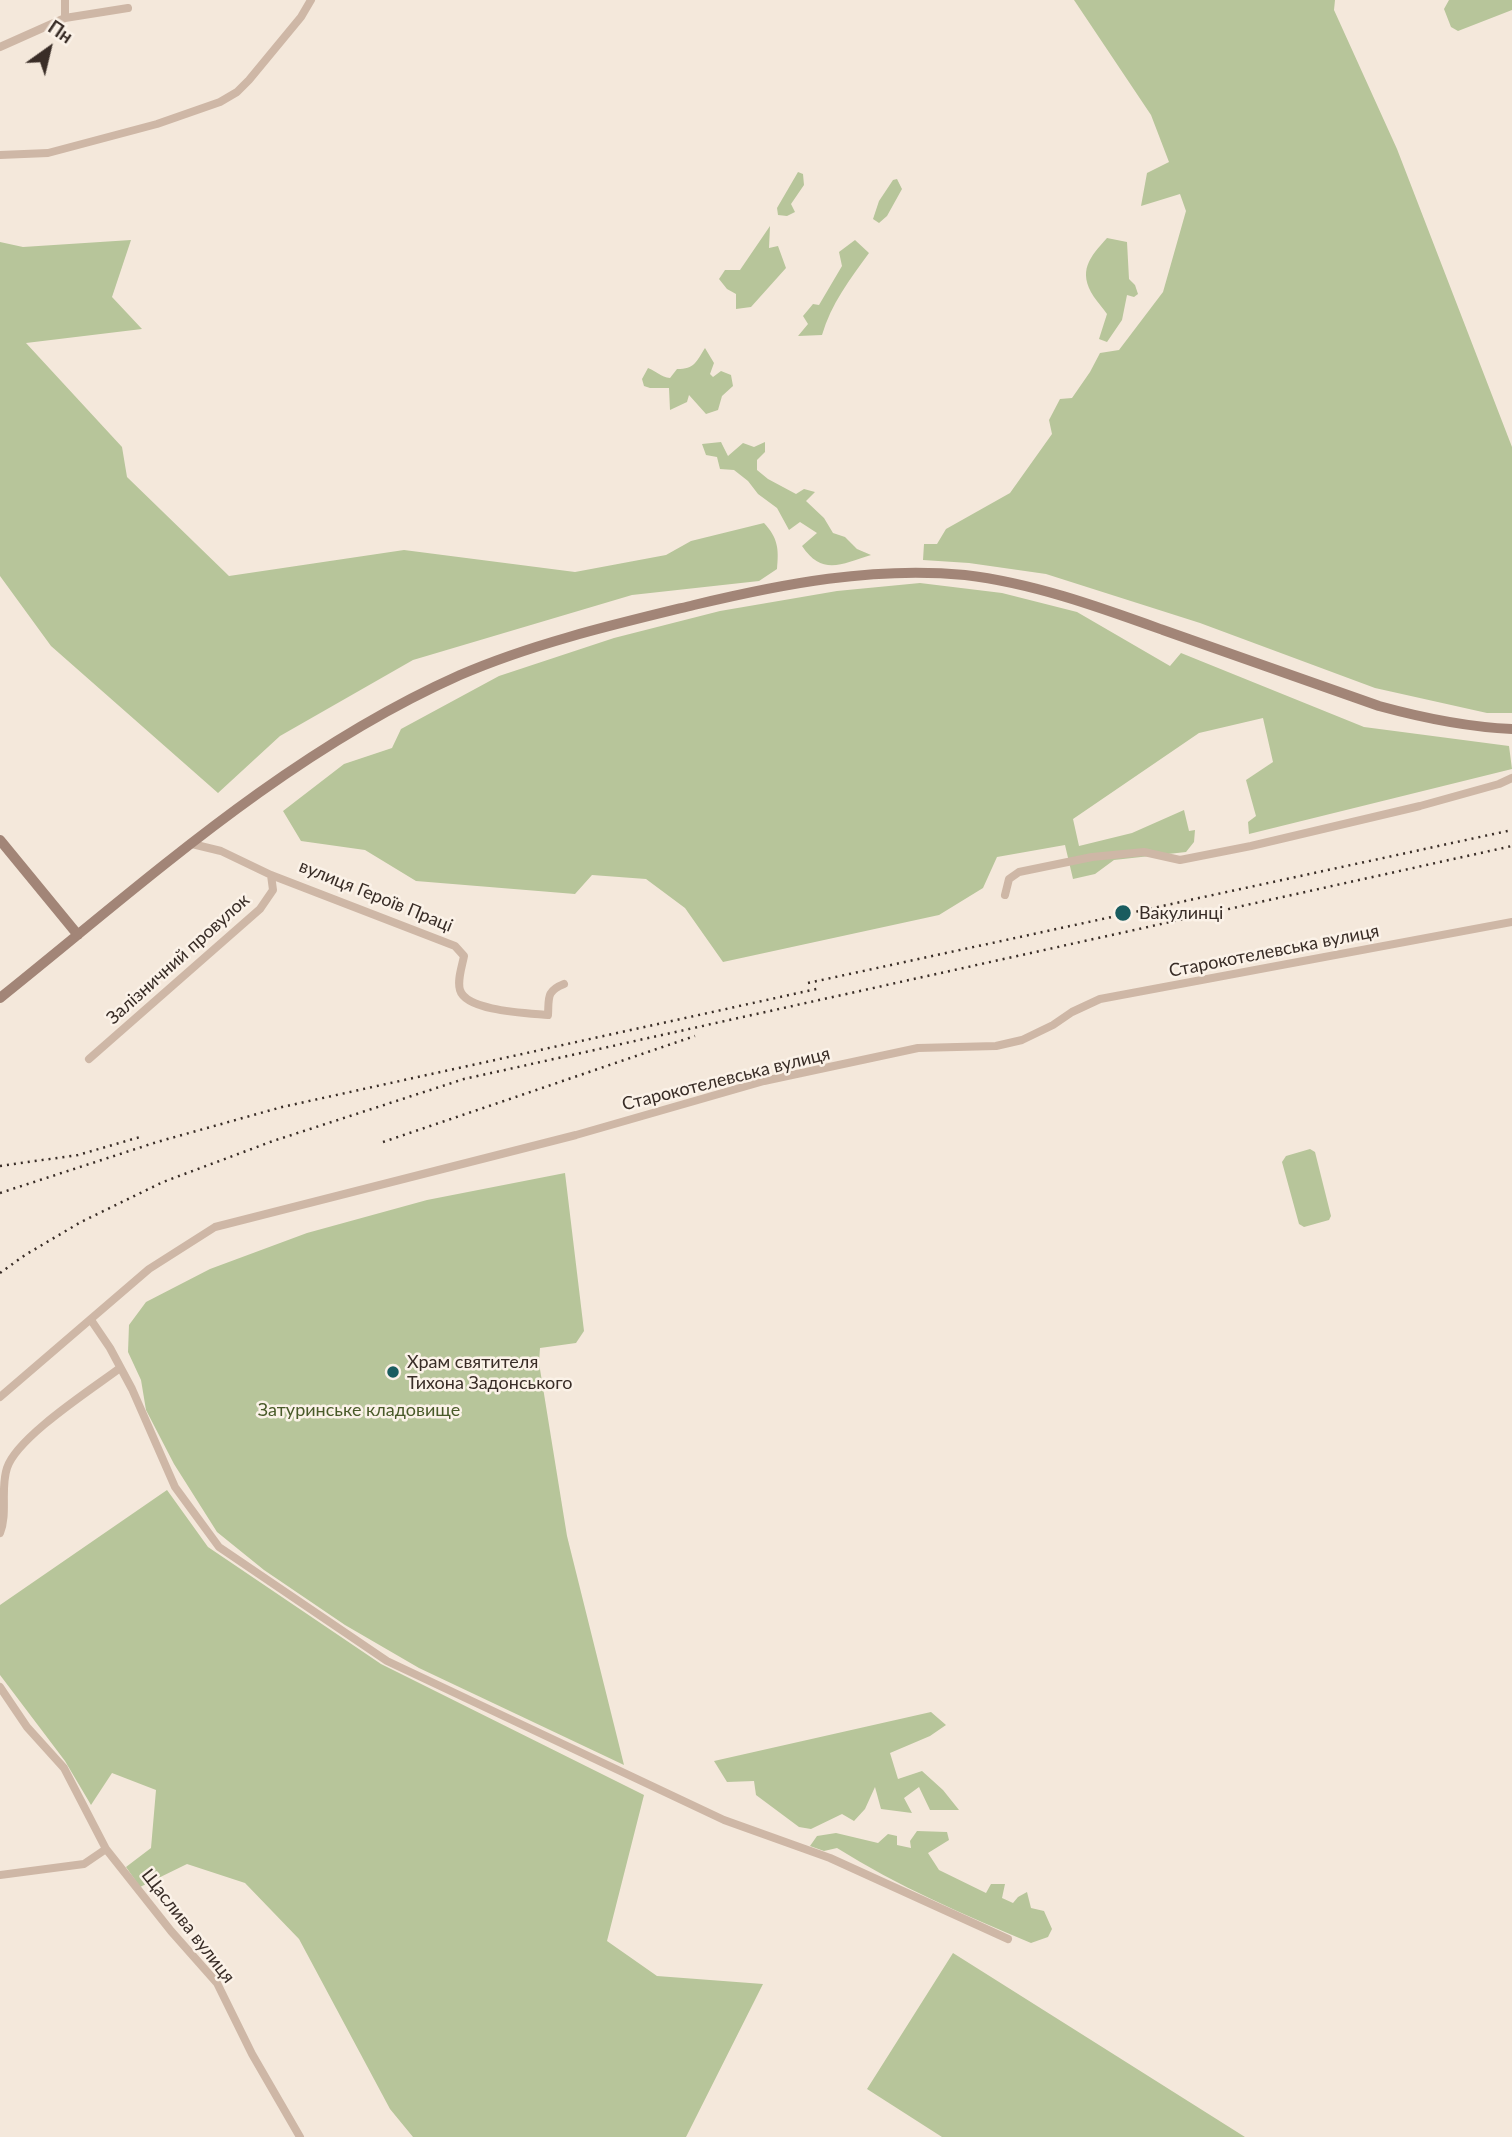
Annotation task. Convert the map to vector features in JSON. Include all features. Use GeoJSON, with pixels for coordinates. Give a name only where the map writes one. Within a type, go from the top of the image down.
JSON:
{"type":"FeatureCollection","features":[{"type":"Feature","properties":{"kind":"main road"},"geometry":{"type":"LineString","coordinates":[[0,998],[247,801],[332,743],[380,715],[464,674],[514,655],[617,625],[740,594],[835,577],[907,572],[965,575],[1013,583],[1096,606],[1379,706],[1469,727],[1512,729]]}},
{"type":"Feature","properties":{"kind":"main road"},"geometry":{"type":"LineString","coordinates":[[0,840],[78,935]]}},
{"type":"Feature","properties":{"kind":"street"},"geometry":{"type":"LineString","coordinates":[[65,0],[65,18]]}},
{"type":"Feature","properties":{"kind":"street"},"geometry":{"type":"LineString","coordinates":[[0,155],[48,153],[157,124],[220,102],[249,80],[286,37],[311,0]]}},
{"type":"Feature","properties":{"kind":"street"},"geometry":{"type":"LineString","coordinates":[[0,47],[65,18],[128,8]]}},
{"type":"Feature","properties":{"kind":"street"},"geometry":{"type":"LineString","coordinates":[[1005,895],[1009,879],[1019,872],[1092,857],[1144,852],[1180,860],[1420,806],[1512,778]]}},
{"type":"Feature","properties":{"kind":"street","name":"вулиця Героїв Праці"},"geometry":{"type":"LineString","coordinates":[[192,844],[221,851],[271,875],[455,946],[464,957],[459,983],[461,993],[468,1001],[480,1006],[548,1015],[550,994],[554,988],[564,984]]}},
{"type":"Feature","properties":{"kind":"street","name":"Залізничний провулок"},"geometry":{"type":"LineString","coordinates":[[89,1059],[260,909],[273,890],[271,875]]}},
{"type":"Feature","properties":{"kind":"street","name":"Старокотелевська вулиця"},"geometry":{"type":"LineString","coordinates":[[0,1397],[149,1269],[215,1227],[576,1135],[764,1082],[918,1048],[996,1046],[1022,1041],[1100,999],[1512,922]]}},
{"type":"Feature","properties":{"kind":"street"},"geometry":{"type":"LineString","coordinates":[[91,1320],[120,1368],[175,1487],[219,1547],[387,1661],[724,1820],[840,1863],[1008,1939]]}},
{"type":"Feature","properties":{"kind":"street"},"geometry":{"type":"LineString","coordinates":[[0,1533],[6,1470],[15,1451],[30,1436],[120,1368]]}},
{"type":"Feature","properties":{"kind":"street","name":"Щаслива вулиця"},"geometry":{"type":"LineString","coordinates":[[0,1687],[27,1727],[64,1768],[106,1849],[171,1931],[217,1983],[252,2054],[300,2137]]}},
{"type":"Feature","properties":{"kind":"street"},"geometry":{"type":"LineString","coordinates":[[0,1875],[84,1864],[106,1849]]}},
{"type":"Feature","properties":{"kind":"green space"},"geometry":{"type":"Polygon","coordinates":[[[1074,0],[1335,0],[1334,10],[1397,149],[1512,447],[1512,713],[1487,713],[1375,688],[1200,623],[1046,574],[969,563],[923,560],[924,544],[937,544],[946,529],[1010,493],[1052,434],[1049,420],[1060,399],[1072,398],[1100,353],[1119,350],[1163,292],[1186,211],[1180,194],[1141,206],[1147,173],[1169,162],[1151,115],[1074,0]]]}},
{"type":"Feature","properties":{"kind":"green space"},"geometry":{"type":"Polygon","coordinates":[[[1449,0],[1512,0],[1512,10],[1458,31],[1451,27],[1444,9],[1449,0]]]}},
{"type":"Feature","properties":{"kind":"green space"},"geometry":{"type":"Polygon","coordinates":[[[798,172],[803,174],[804,185],[791,204],[795,212],[787,216],[778,215],[777,208],[798,172]]]}},
{"type":"Feature","properties":{"kind":"green space"},"geometry":{"type":"Polygon","coordinates":[[[897,179],[902,189],[887,216],[879,223],[873,219],[879,201],[893,180],[897,179]]]}},
{"type":"Feature","properties":{"kind":"green space"},"geometry":{"type":"Polygon","coordinates":[[[770,226],[769,248],[778,246],[786,268],[751,307],[736,309],[736,294],[727,289],[719,279],[725,270],[740,270],[770,226]]]}},
{"type":"Feature","properties":{"kind":"green space"},"geometry":{"type":"Polygon","coordinates":[[[1107,238],[1127,242],[1129,279],[1138,294],[1134,297],[1127,295],[1122,320],[1107,342],[1099,339],[1107,314],[1089,288],[1086,272],[1091,258],[1107,238]]]}},
{"type":"Feature","properties":{"kind":"green space"},"geometry":{"type":"Polygon","coordinates":[[[131,240],[112,297],[142,329],[26,343],[122,447],[127,477],[229,576],[404,550],[575,572],[666,555],[691,541],[764,523],[776,544],[777,569],[759,581],[632,595],[413,660],[280,736],[218,793],[51,646],[0,576],[0,242],[23,247],[131,240]]]}},
{"type":"Feature","properties":{"kind":"green space"},"geometry":{"type":"Polygon","coordinates":[[[855,240],[869,253],[836,302],[822,335],[798,336],[808,324],[803,316],[813,304],[819,305],[842,266],[839,252],[855,240]]]}},
{"type":"Feature","properties":{"kind":"green space"},"geometry":{"type":"Polygon","coordinates":[[[705,348],[714,363],[710,374],[713,377],[721,371],[731,375],[733,386],[722,396],[718,410],[706,414],[689,395],[687,402],[670,410],[669,388],[644,386],[642,379],[648,368],[670,378],[677,369],[688,368],[694,364],[705,348]]]}},
{"type":"Feature","properties":{"kind":"green space"},"geometry":{"type":"Polygon","coordinates":[[[721,442],[728,456],[743,443],[754,447],[765,442],[765,452],[757,460],[757,470],[796,494],[804,489],[815,492],[806,501],[824,518],[833,533],[845,537],[857,549],[871,555],[833,565],[817,561],[802,546],[817,533],[800,522],[789,530],[777,508],[758,494],[748,481],[734,470],[720,469],[717,457],[706,455],[702,444],[721,442]]]}},
{"type":"Feature","properties":{"kind":"green space"},"geometry":{"type":"Polygon","coordinates":[[[920,583],[1002,593],[1077,612],[1170,666],[1181,653],[1364,727],[1509,746],[1512,769],[1249,834],[1248,822],[1256,816],[1246,780],[1273,762],[1263,718],[1199,733],[1073,819],[1079,846],[1132,833],[1184,810],[1189,831],[1195,830],[1194,842],[1186,852],[1114,860],[1095,874],[1073,879],[1065,845],[997,857],[983,888],[939,915],[723,962],[685,908],[646,879],[592,875],[575,894],[416,881],[365,850],[301,841],[283,811],[344,764],[392,748],[401,729],[499,676],[614,638],[720,611],[837,591],[920,583]]]}},
{"type":"Feature","properties":{"kind":"green space"},"geometry":{"type":"Polygon","coordinates":[[[1310,1149],[1315,1152],[1331,1216],[1329,1220],[1304,1227],[1299,1224],[1282,1162],[1286,1156],[1310,1149]]]}},
{"type":"Feature","properties":{"kind":"green space","name":"Затуринське кладовище"},"geometry":{"type":"Polygon","coordinates":[[[565,1173],[584,1331],[576,1343],[540,1348],[539,1363],[567,1536],[624,1765],[419,1668],[345,1625],[264,1570],[217,1532],[174,1464],[146,1410],[141,1380],[128,1352],[129,1325],[146,1302],[210,1269],[307,1233],[427,1200],[565,1173]]]}},
{"type":"Feature","properties":{"kind":"green space"},"geometry":{"type":"Polygon","coordinates":[[[167,1490],[208,1547],[381,1664],[644,1795],[607,1941],[657,1976],[763,1984],[686,2137],[413,2137],[390,2109],[299,1939],[245,1883],[187,1864],[140,1887],[126,1867],[151,1848],[156,1790],[112,1773],[91,1805],[65,1761],[0,1675],[0,1605],[167,1490]]]}},
{"type":"Feature","properties":{"kind":"green space"},"geometry":{"type":"Polygon","coordinates":[[[931,1712],[946,1725],[930,1736],[890,1753],[898,1779],[922,1771],[943,1790],[959,1810],[930,1810],[919,1787],[904,1798],[912,1813],[881,1809],[875,1787],[865,1809],[854,1821],[842,1814],[811,1829],[799,1827],[756,1795],[754,1781],[727,1782],[714,1761],[931,1712]]]}},
{"type":"Feature","properties":{"kind":"green space"},"geometry":{"type":"Polygon","coordinates":[[[917,1831],[947,1832],[949,1840],[928,1853],[939,1870],[986,1893],[991,1884],[1005,1884],[1002,1898],[1013,1903],[1027,1892],[1031,1908],[1044,1911],[1052,1929],[1048,1937],[1031,1943],[956,1911],[837,1848],[824,1851],[810,1846],[817,1836],[836,1833],[878,1843],[888,1834],[897,1836],[897,1845],[911,1848],[910,1841],[917,1831]]]}},
{"type":"Feature","properties":{"kind":"green space"},"geometry":{"type":"Polygon","coordinates":[[[953,1953],[1245,2137],[942,2137],[867,2089],[953,1953]]]}},
{"type":"Feature","properties":{"kind":"railway"},"geometry":{"type":"LineString","coordinates":[[808,983],[1512,830]]}},
{"type":"Feature","properties":{"kind":"railway"},"geometry":{"type":"LineString","coordinates":[[0,1273],[81,1222],[163,1182],[273,1141],[464,1079],[1512,846]]}},
{"type":"Feature","properties":{"kind":"railway"},"geometry":{"type":"LineString","coordinates":[[0,1193],[157,1142],[282,1107],[821,988]]}},
{"type":"Feature","properties":{"kind":"railway"},"geometry":{"type":"LineString","coordinates":[[383,1142],[695,1036]]}},
{"type":"Feature","properties":{"kind":"railway"},"geometry":{"type":"LineString","coordinates":[[0,1166],[78,1155],[140,1137]]}},
{"type":"Feature","properties":{"kind":"place","name":"Вакулинці"},"geometry":{"type":"Point","coordinates":[1123,913]}},
{"type":"Feature","properties":{"kind":"place","name":"Храм святителя Тихона Задонського"},"geometry":{"type":"Point","coordinates":[393,1372]}}]}
